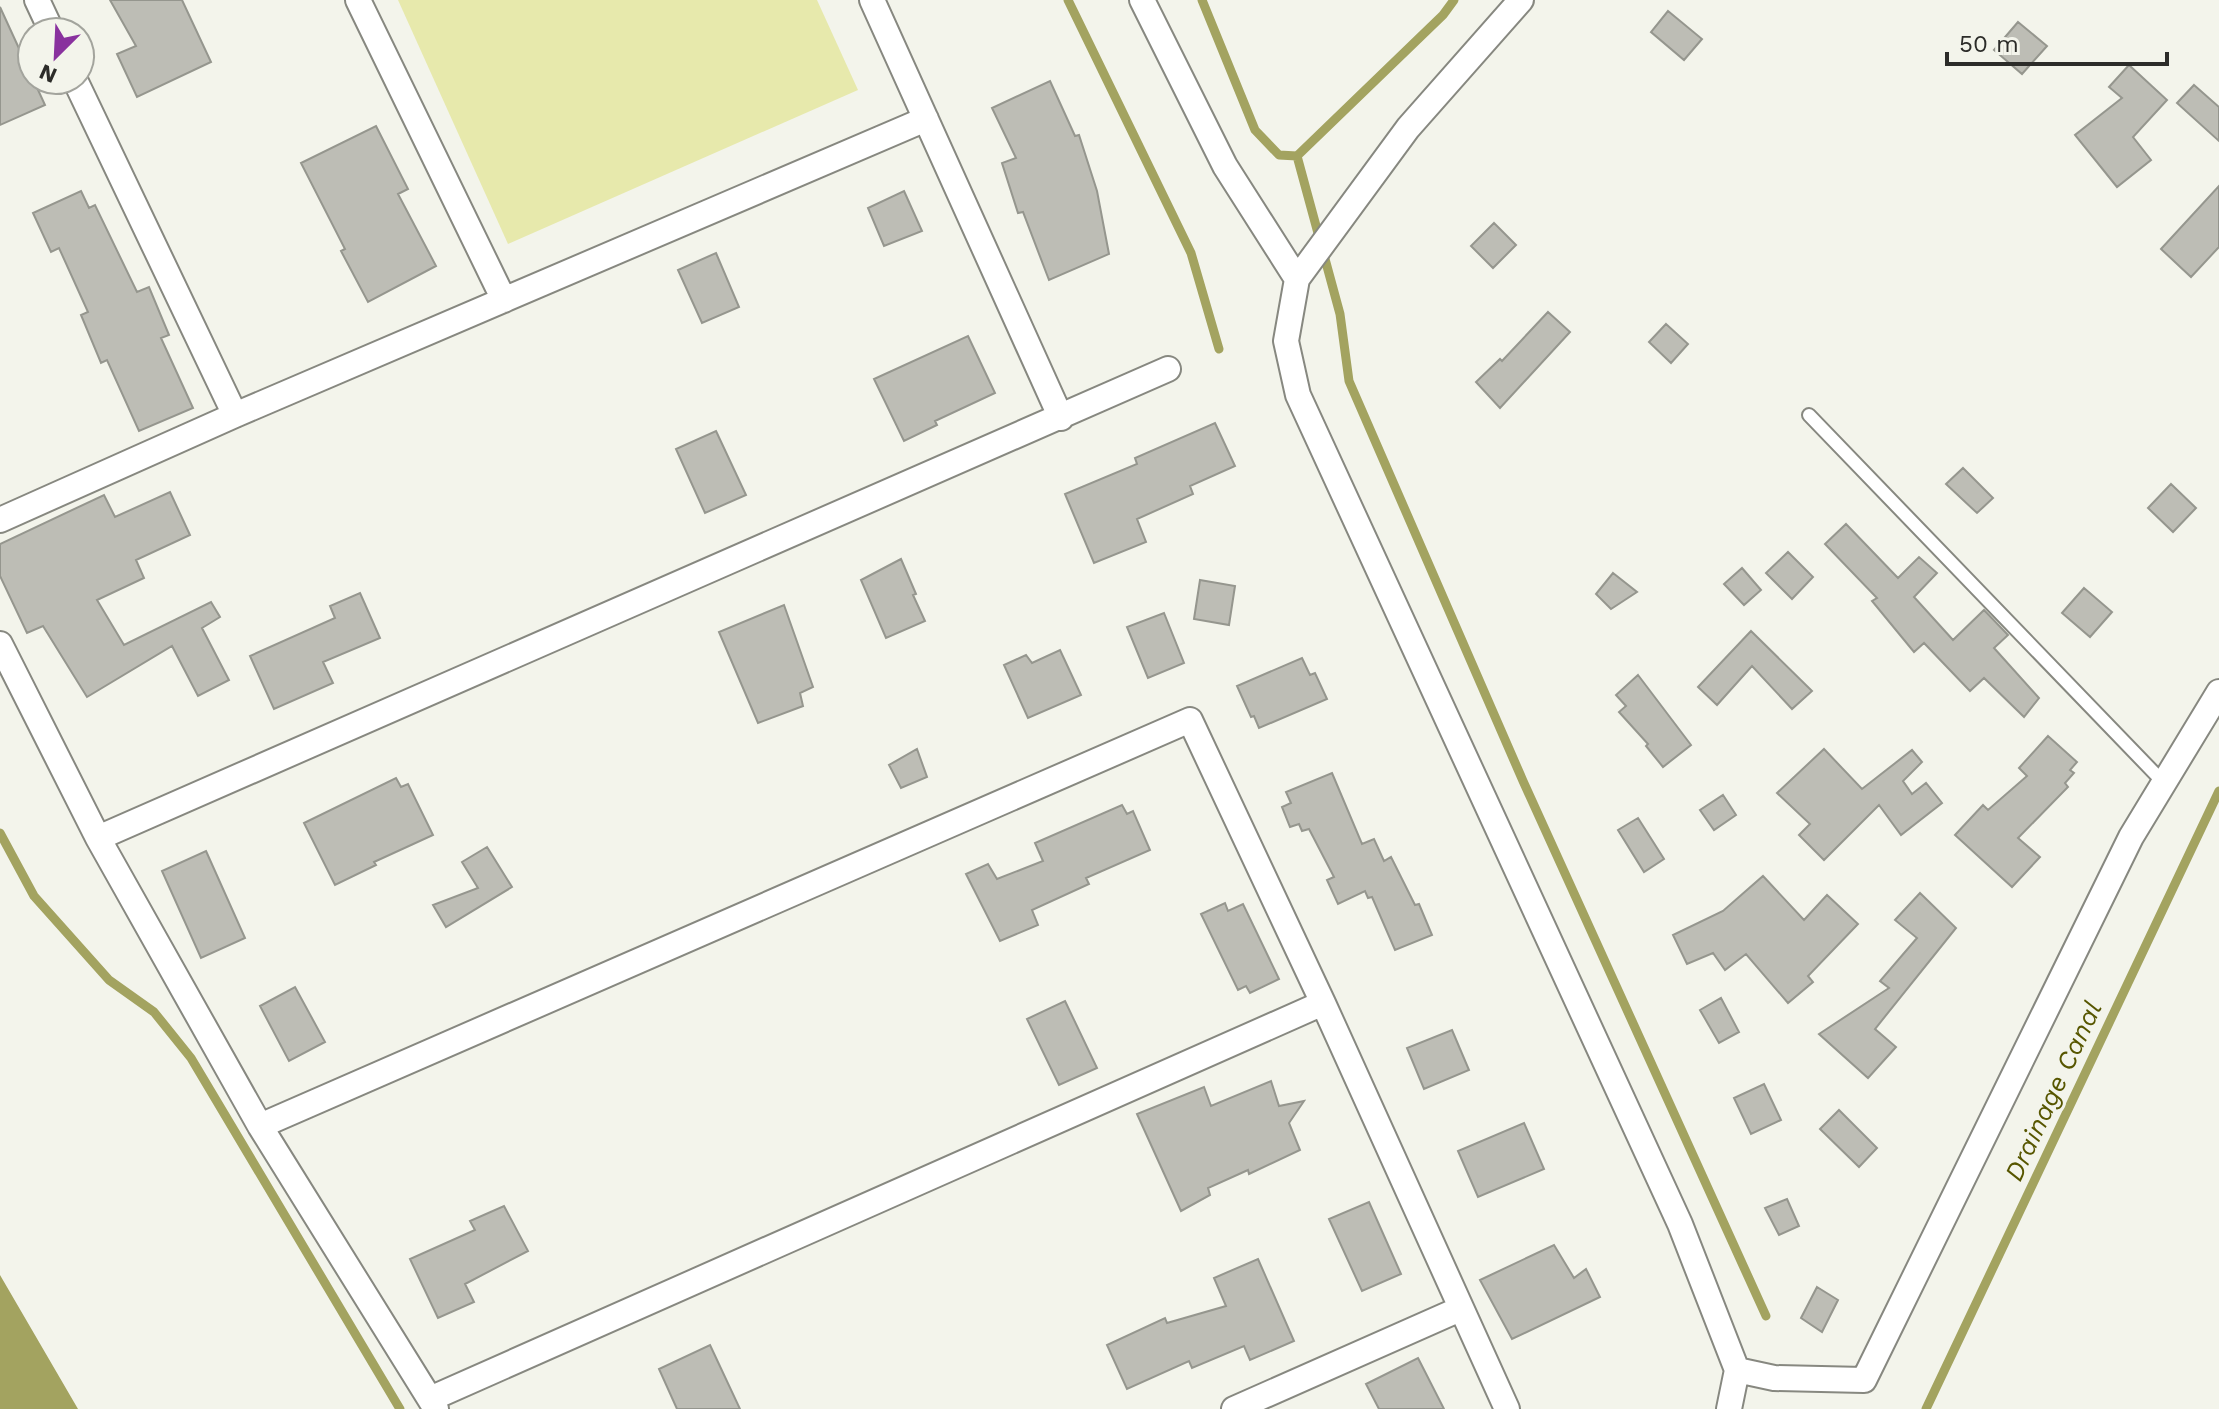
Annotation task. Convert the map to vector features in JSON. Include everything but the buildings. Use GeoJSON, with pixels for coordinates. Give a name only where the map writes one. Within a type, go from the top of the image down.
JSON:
{"type":"FeatureCollection","features":[{"type":"Feature","properties":{"kind":"street"},"geometry":{"type":"LineString","coordinates":[[358,0],[504,300]]}},
{"type":"Feature","properties":{"kind":"street"},"geometry":{"type":"LineString","coordinates":[[872,0],[1061,418]]}},
{"type":"Feature","properties":{"kind":"street"},"geometry":{"type":"LineString","coordinates":[[1142,0],[1225,166],[1297,279]]}},
{"type":"Feature","properties":{"kind":"street"},"geometry":{"type":"LineString","coordinates":[[1521,0],[1408,128],[1297,279],[1286,341],[1298,395],[1680,1224],[1737,1370],[1729,1409]]}},
{"type":"Feature","properties":{"kind":"street"},"geometry":{"type":"LineString","coordinates":[[83,96],[235,415]]}},
{"type":"Feature","properties":{"kind":"street"},"geometry":{"type":"LineString","coordinates":[[0,520],[235,415],[926,119]]}},
{"type":"Feature","properties":{"kind":"street"},"geometry":{"type":"LineString","coordinates":[[98,838],[1168,369]]}},
{"type":"Feature","properties":{"kind":"street"},"geometry":{"type":"LineString","coordinates":[[0,644],[98,838],[260,1126],[433,1404],[1323,1003]]}},
{"type":"Feature","properties":{"kind":"street"},"geometry":{"type":"LineString","coordinates":[[1737,1370],[1774,1378],[1864,1380],[2131,837],[2219,692]]}},
{"type":"Feature","properties":{"kind":"street"},"geometry":{"type":"LineString","coordinates":[[260,1126],[1190,720],[1323,1003],[1507,1409]]}},
{"type":"Feature","properties":{"kind":"street"},"geometry":{"type":"LineString","coordinates":[[1234,1409],[1460,1309]]}},
{"type":"Feature","properties":{"kind":"lane"},"geometry":{"type":"LineString","coordinates":[[1809,415],[2164,783]]}},
{"type":"Feature","properties":{"kind":"green space"},"geometry":{"type":"Polygon","coordinates":[[[398,0],[817,0],[858,90],[508,244],[398,0]]]}},
{"type":"Feature","properties":{"kind":"shaded area"},"geometry":{"type":"Polygon","coordinates":[[[0,1275],[78,1409],[0,1409],[0,1275]]]}},
{"type":"Feature","properties":{"kind":"waterway"},"geometry":{"type":"LineString","coordinates":[[1068,0],[1191,253],[1219,349]]}},
{"type":"Feature","properties":{"kind":"waterway"},"geometry":{"type":"LineString","coordinates":[[1202,0],[1255,130],[1279,155],[1297,156],[1443,15],[1454,0]]}},
{"type":"Feature","properties":{"kind":"waterway"},"geometry":{"type":"LineString","coordinates":[[1297,156],[1340,314],[1349,381],[1523,781],[1766,1316]]}},
{"type":"Feature","properties":{"kind":"waterway","name":"Drainage Canal"},"geometry":{"type":"LineString","coordinates":[[1926,1409],[2219,791]]}},
{"type":"Feature","properties":{"kind":"waterway"},"geometry":{"type":"LineString","coordinates":[[0,833],[34,896],[109,980],[154,1012],[191,1058],[400,1409]]}}]}
